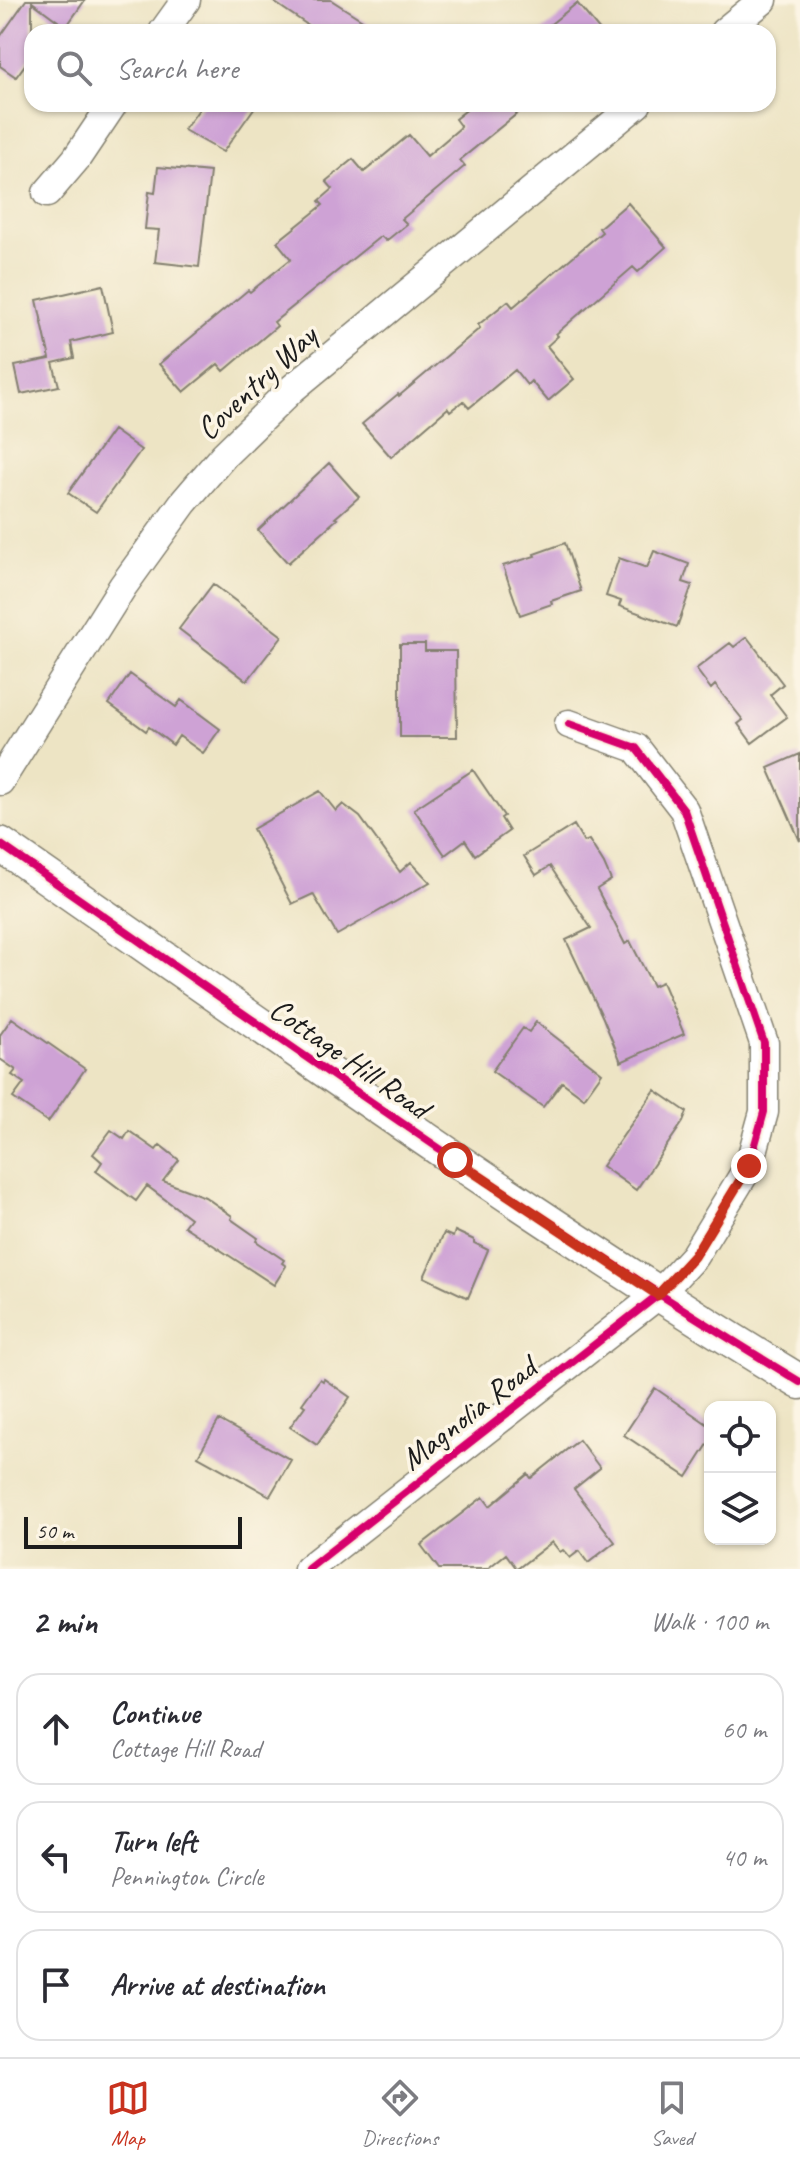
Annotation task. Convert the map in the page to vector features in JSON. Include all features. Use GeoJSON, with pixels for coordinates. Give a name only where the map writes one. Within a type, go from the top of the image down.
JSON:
{"type":"FeatureCollection","features":[{"type":"Feature","properties":{"kind":"street"},"geometry":{"type":"LineString","coordinates":[[169,24],[186,0]]}},
{"type":"Feature","properties":{"kind":"street"},"geometry":{"type":"LineString","coordinates":[[734,24],[763,0]]}},
{"type":"Feature","properties":{"kind":"street"},"geometry":{"type":"LineString","coordinates":[[47,193],[76,159],[108,112]]}},
{"type":"Feature","properties":{"kind":"street","name":"Coventry Way"},"geometry":{"type":"LineString","coordinates":[[0,781],[123,586],[183,503],[224,455],[293,388],[627,112]]}},
{"type":"Feature","properties":{"kind":"street","name":"Magnolia Road"},"geometry":{"type":"LineString","coordinates":[[308,1569],[658,1295],[694,1256],[749,1166],[764,1112],[764,1043],[684,810],[636,748],[569,724]]}},
{"type":"Feature","properties":{"kind":"street","name":"Cottage Hill Road"},"geometry":{"type":"LineString","coordinates":[[0,844],[455,1160],[658,1295],[800,1382]]}},
{"type":"Feature","properties":{"kind":"building"},"geometry":{"type":"Polygon","coordinates":[[[26,0],[85,0],[68,24],[62,24],[32,2],[32,24],[24,24],[24,66],[16,77],[0,66],[0,37],[26,0]]]}},
{"type":"Feature","properties":{"kind":"building"},"geometry":{"type":"Polygon","coordinates":[[[271,0],[331,0],[368,24],[306,24],[271,0]]]}},
{"type":"Feature","properties":{"kind":"building"},"geometry":{"type":"Polygon","coordinates":[[[577,3],[594,24],[551,24],[577,3]]]}},
{"type":"Feature","properties":{"kind":"building"},"geometry":{"type":"Polygon","coordinates":[[[197,112],[251,112],[223,152],[184,130],[197,112]]]}},
{"type":"Feature","properties":{"kind":"building"},"geometry":{"type":"Polygon","coordinates":[[[464,112],[519,112],[460,160],[465,166],[402,219],[407,224],[386,241],[381,236],[356,256],[274,322],[277,326],[224,371],[218,364],[184,392],[159,364],[248,290],[250,292],[291,259],[277,242],[323,205],[319,201],[333,189],[326,181],[353,159],[364,172],[409,135],[427,156],[461,127],[455,119],[464,112]]]}},
{"type":"Feature","properties":{"kind":"building"},"geometry":{"type":"Polygon","coordinates":[[[158,167],[210,172],[199,267],[155,262],[159,230],[145,229],[149,192],[155,193],[158,167]]]}},
{"type":"Feature","properties":{"kind":"building"},"geometry":{"type":"Polygon","coordinates":[[[628,203],[666,247],[638,272],[633,267],[556,334],[558,336],[547,346],[574,379],[548,401],[531,381],[527,385],[515,370],[469,408],[463,401],[450,411],[448,408],[391,457],[362,424],[480,328],[478,325],[508,301],[513,307],[602,232],[599,228],[628,203]]]}},
{"type":"Feature","properties":{"kind":"building"},"geometry":{"type":"Polygon","coordinates":[[[103,285],[113,332],[71,342],[74,358],[53,363],[59,386],[21,394],[15,366],[50,359],[37,300],[103,285]]]}},
{"type":"Feature","properties":{"kind":"building"},"geometry":{"type":"Polygon","coordinates":[[[113,430],[141,450],[96,512],[68,493],[113,430]]]}},
{"type":"Feature","properties":{"kind":"building"},"geometry":{"type":"Polygon","coordinates":[[[329,463],[359,497],[288,563],[258,530],[329,463]]]}},
{"type":"Feature","properties":{"kind":"building"},"geometry":{"type":"Polygon","coordinates":[[[565,543],[581,591],[520,615],[503,566],[565,543]]]}},
{"type":"Feature","properties":{"kind":"building"},"geometry":{"type":"Polygon","coordinates":[[[654,551],[689,564],[683,582],[692,585],[677,627],[619,606],[621,601],[606,596],[619,558],[647,568],[654,551]]]}},
{"type":"Feature","properties":{"kind":"building"},"geometry":{"type":"Polygon","coordinates":[[[213,584],[282,636],[247,681],[179,629],[213,584]]]}},
{"type":"Feature","properties":{"kind":"building"},"geometry":{"type":"Polygon","coordinates":[[[747,637],[783,684],[770,695],[787,717],[752,743],[738,724],[743,720],[715,685],[711,689],[696,669],[730,643],[734,647],[747,637]]]}},
{"type":"Feature","properties":{"kind":"building"},"geometry":{"type":"Polygon","coordinates":[[[400,644],[425,644],[425,651],[456,651],[457,737],[400,737],[400,644]]]}},
{"type":"Feature","properties":{"kind":"building"},"geometry":{"type":"Polygon","coordinates":[[[130,674],[176,707],[181,700],[220,729],[203,753],[179,736],[173,745],[149,727],[146,731],[109,704],[130,674]]]}},
{"type":"Feature","properties":{"kind":"building"},"geometry":{"type":"Polygon","coordinates":[[[800,754],[800,841],[768,768],[800,754]]]}},
{"type":"Feature","properties":{"kind":"building"},"geometry":{"type":"Polygon","coordinates":[[[473,770],[504,816],[501,818],[509,831],[475,855],[465,840],[445,855],[414,809],[473,770]]]}},
{"type":"Feature","properties":{"kind":"building"},"geometry":{"type":"Polygon","coordinates":[[[320,791],[336,811],[343,804],[360,817],[400,872],[411,862],[430,882],[337,935],[313,894],[292,904],[253,829],[320,791]]]}},
{"type":"Feature","properties":{"kind":"building"},"geometry":{"type":"Polygon","coordinates":[[[574,825],[584,842],[589,840],[611,880],[597,889],[625,944],[630,941],[653,986],[662,982],[684,1034],[621,1062],[566,940],[591,928],[550,866],[536,875],[524,856],[574,825]]]}},
{"type":"Feature","properties":{"kind":"building"},"geometry":{"type":"Polygon","coordinates":[[[12,1018],[85,1069],[48,1122],[13,1098],[24,1083],[12,1075],[16,1070],[0,1059],[0,1035],[12,1018]]]}},
{"type":"Feature","properties":{"kind":"building"},"geometry":{"type":"Polygon","coordinates":[[[536,1022],[602,1073],[584,1098],[562,1082],[543,1107],[492,1071],[523,1028],[529,1032],[536,1022]]]}},
{"type":"Feature","properties":{"kind":"building"},"geometry":{"type":"Polygon","coordinates":[[[655,1090],[687,1112],[636,1190],[602,1166],[655,1090]]]}},
{"type":"Feature","properties":{"kind":"building"},"geometry":{"type":"Polygon","coordinates":[[[111,1130],[124,1139],[129,1131],[156,1150],[160,1145],[179,1160],[163,1181],[205,1197],[258,1238],[256,1241],[284,1260],[282,1263],[286,1266],[274,1285],[184,1226],[190,1218],[147,1186],[136,1201],[96,1171],[102,1162],[93,1154],[111,1130]]]}},
{"type":"Feature","properties":{"kind":"building"},"geometry":{"type":"Polygon","coordinates":[[[455,1231],[488,1250],[468,1298],[424,1277],[444,1233],[453,1237],[455,1231]]]}},
{"type":"Feature","properties":{"kind":"building"},"geometry":{"type":"Polygon","coordinates":[[[320,1379],[350,1397],[317,1445],[290,1427],[320,1379]]]}},
{"type":"Feature","properties":{"kind":"building"},"geometry":{"type":"Polygon","coordinates":[[[655,1388],[704,1422],[704,1450],[687,1477],[624,1435],[655,1388]]]}},
{"type":"Feature","properties":{"kind":"building"},"geometry":{"type":"Polygon","coordinates":[[[219,1420],[291,1460],[270,1496],[198,1456],[219,1420]]]}},
{"type":"Feature","properties":{"kind":"building"},"geometry":{"type":"Polygon","coordinates":[[[579,1440],[600,1468],[574,1489],[615,1542],[588,1563],[579,1551],[570,1558],[552,1542],[517,1569],[506,1554],[487,1569],[439,1569],[421,1545],[483,1497],[490,1506],[528,1474],[531,1478],[579,1440]]]}},
{"type":"Feature","properties":{"kind":"cycle path"},"geometry":{"type":"LineString","coordinates":[[308,1569],[658,1295],[694,1256],[749,1166],[764,1112],[764,1043],[684,810],[636,748],[569,724]]}},
{"type":"Feature","properties":{"kind":"cycle path"},"geometry":{"type":"LineString","coordinates":[[0,844],[496,1187],[800,1382]]}},
{"type":"Feature","properties":{"kind":"route"},"geometry":{"type":"LineString","coordinates":[[455,1160],[658,1295],[694,1256],[749,1166]]}}]}
